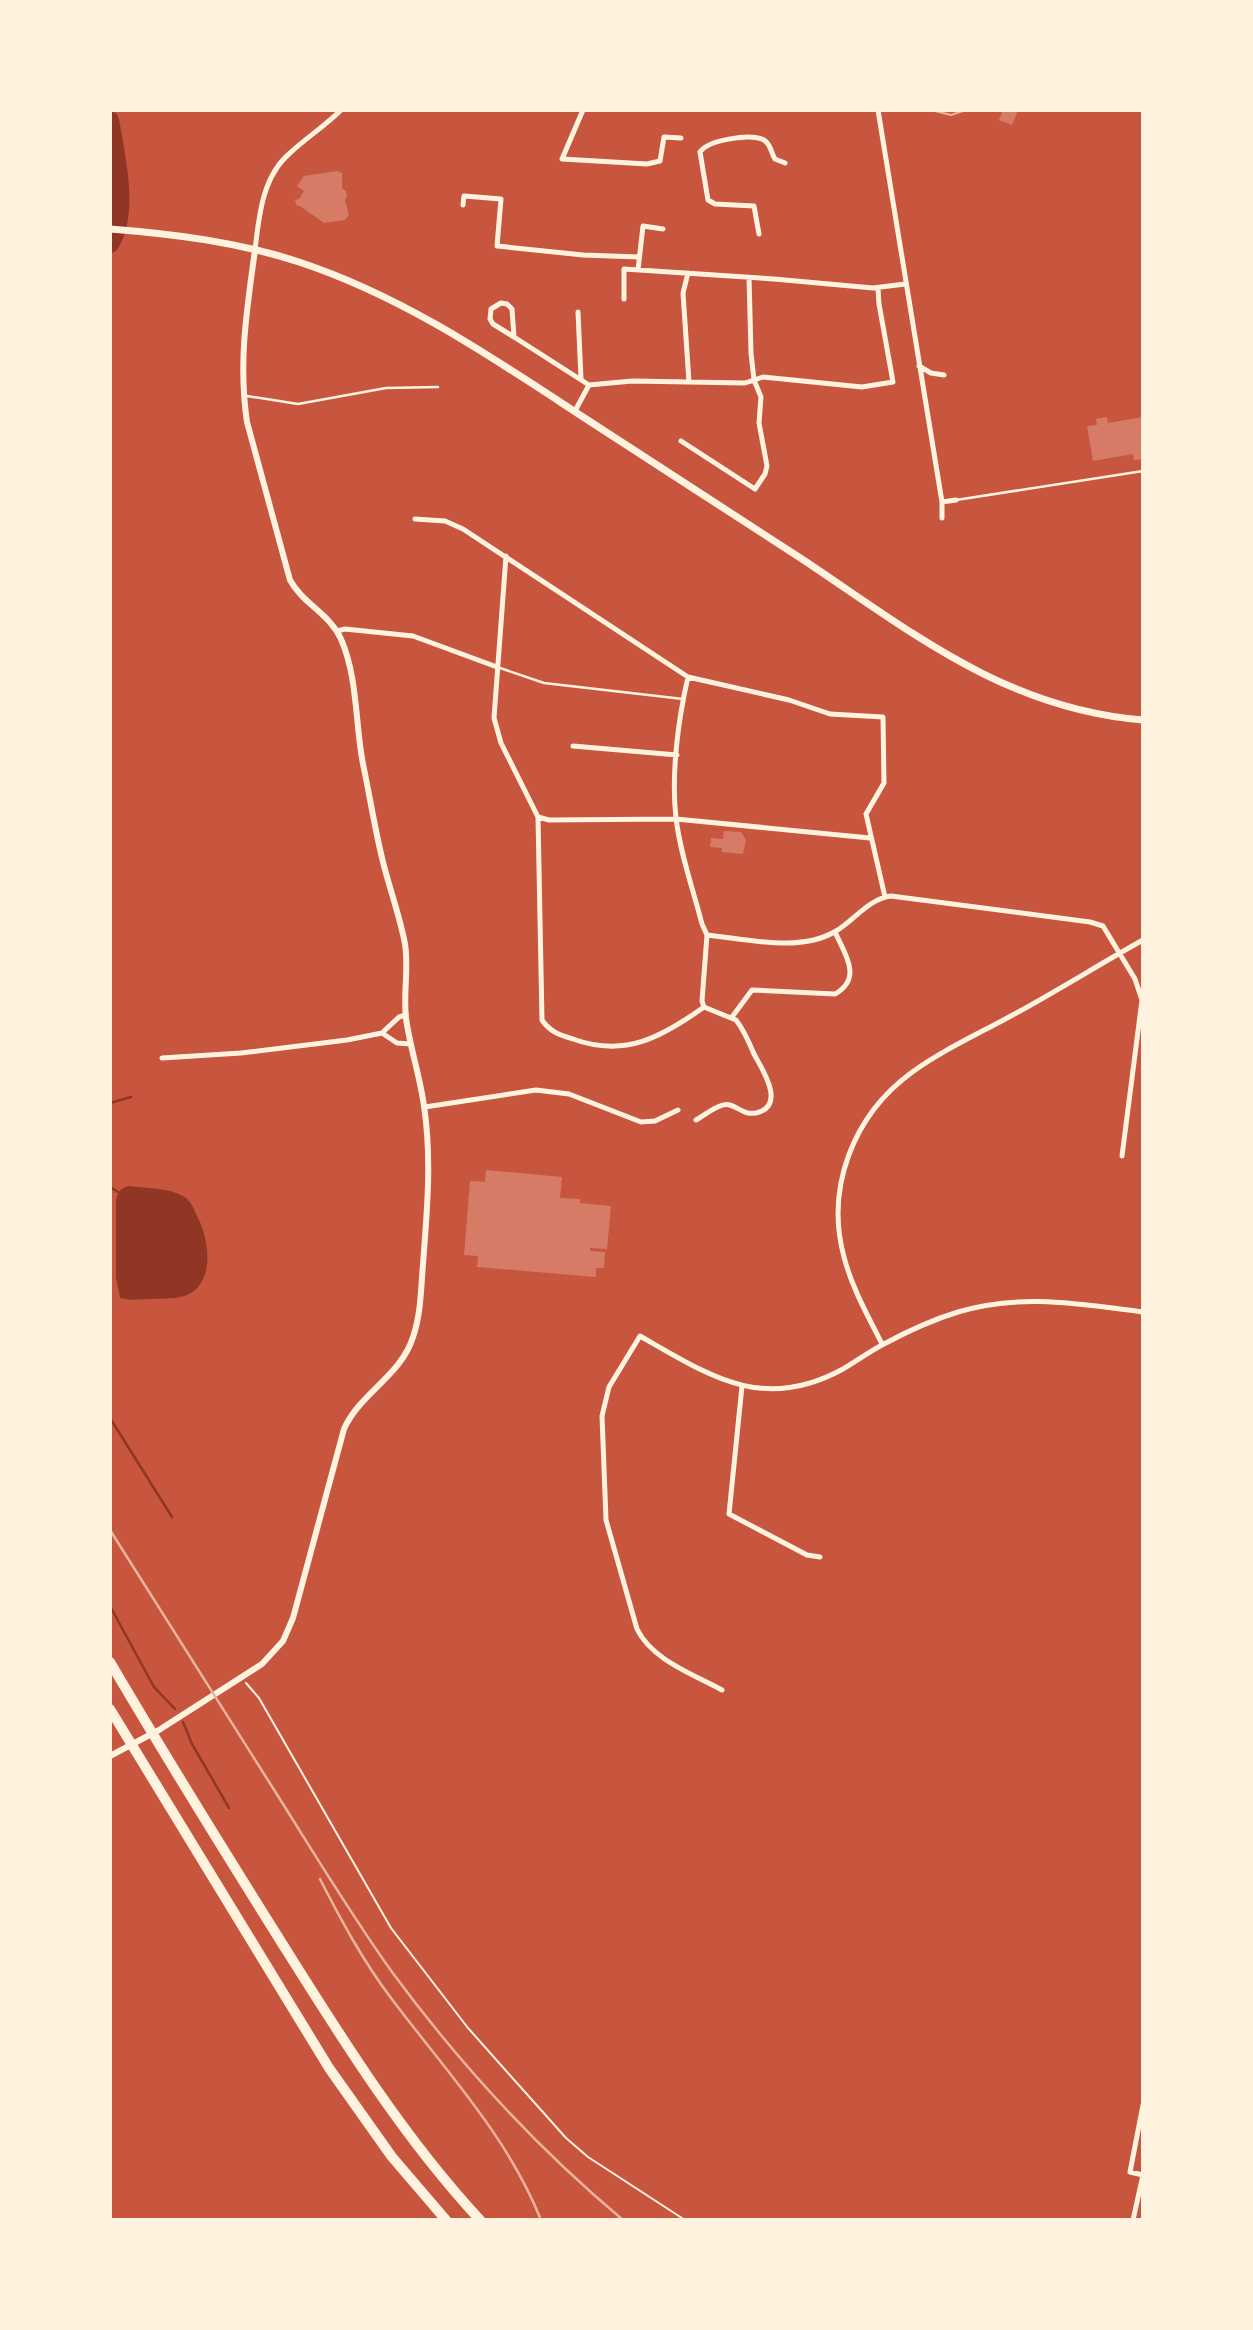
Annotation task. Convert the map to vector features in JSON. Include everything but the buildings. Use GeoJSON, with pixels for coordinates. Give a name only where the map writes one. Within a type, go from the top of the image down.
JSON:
{"type":"FeatureCollection","features":[{"type":"Feature","properties":{"kind":"highway"},"geometry":{"type":"LineString","coordinates":[[110,1662],[357,2060],[426,2156],[480,2220]]}},
{"type":"Feature","properties":{"kind":"highway"},"geometry":{"type":"LineString","coordinates":[[110,1709],[349,2097],[393,2157],[446,2220]]}},
{"type":"Feature","properties":{"kind":"main road"},"geometry":{"type":"LineString","coordinates":[[110,229],[190,237],[254,250],[315,267],[399,303],[449,330],[877,610],[979,673],[1012,689],[1060,706],[1099,715],[1143,720]]}},
{"type":"Feature","properties":{"kind":"street"},"geometry":{"type":"LineString","coordinates":[[110,1756],[159,1730],[242,1678],[275,1651],[288,1632],[349,1420],[359,1405],[403,1359],[414,1337],[420,1304],[429,1153],[425,1107],[405,1015],[405,943],[384,864],[362,758],[350,670],[337,631],[326,617],[302,597],[290,580],[256,458],[243,396],[242,350],[263,198],[275,170],[288,154],[341,110]]}},
{"type":"Feature","properties":{"kind":"street"},"geometry":{"type":"LineString","coordinates":[[583,110],[562,159],[647,164],[660,161],[664,137],[681,138]]}},
{"type":"Feature","properties":{"kind":"street"},"geometry":{"type":"LineString","coordinates":[[877,110],[942,502],[942,518]]}},
{"type":"Feature","properties":{"kind":"street"},"geometry":{"type":"LineString","coordinates":[[759,234],[754,206],[715,204],[708,200],[700,152],[705,145],[744,137],[761,138],[769,143],[775,159],[785,163]]}},
{"type":"Feature","properties":{"kind":"street"},"geometry":{"type":"LineString","coordinates":[[463,205],[464,196],[502,199],[497,246],[583,255],[639,257]]}},
{"type":"Feature","properties":{"kind":"street"},"geometry":{"type":"LineString","coordinates":[[638,270],[643,226],[663,229]]}},
{"type":"Feature","properties":{"kind":"street"},"geometry":{"type":"LineString","coordinates":[[624,299],[624,269],[878,289],[905,284]]}},
{"type":"Feature","properties":{"kind":"street"},"geometry":{"type":"LineString","coordinates":[[688,273],[683,293],[689,382]]}},
{"type":"Feature","properties":{"kind":"street"},"geometry":{"type":"LineString","coordinates":[[681,441],[755,489],[767,468],[759,423],[761,397],[754,380],[749,277]]}},
{"type":"Feature","properties":{"kind":"street"},"geometry":{"type":"LineString","coordinates":[[513,337],[512,309],[505,303],[496,304],[491,310],[491,321],[513,337],[589,385],[632,381],[745,383],[763,377],[862,387],[893,382],[878,304],[878,289]]}},
{"type":"Feature","properties":{"kind":"street"},"geometry":{"type":"LineString","coordinates":[[578,312],[581,379]]}},
{"type":"Feature","properties":{"kind":"street"},"geometry":{"type":"LineString","coordinates":[[919,366],[931,373],[944,375]]}},
{"type":"Feature","properties":{"kind":"street"},"geometry":{"type":"LineString","coordinates":[[575,411],[589,385]]}},
{"type":"Feature","properties":{"kind":"street"},"geometry":{"type":"LineString","coordinates":[[942,502],[956,500]]}},
{"type":"Feature","properties":{"kind":"street"},"geometry":{"type":"LineString","coordinates":[[415,519],[445,521],[506,556],[688,677],[789,700],[830,714],[883,716],[884,783],[866,814],[885,897]]}},
{"type":"Feature","properties":{"kind":"street"},"geometry":{"type":"LineString","coordinates":[[506,556],[495,726],[538,817],[542,1020],[549,1030],[584,1043],[613,1048],[641,1042],[663,1033],[704,1007]]}},
{"type":"Feature","properties":{"kind":"street"},"geometry":{"type":"LineString","coordinates":[[337,631],[345,629],[413,636],[497,667]]}},
{"type":"Feature","properties":{"kind":"street"},"geometry":{"type":"LineString","coordinates":[[688,677],[677,755],[676,819],[707,935],[702,1001],[704,1007]]}},
{"type":"Feature","properties":{"kind":"street"},"geometry":{"type":"LineString","coordinates":[[573,746],[677,755]]}},
{"type":"Feature","properties":{"kind":"street"},"geometry":{"type":"LineString","coordinates":[[538,817],[549,820],[676,819],[870,838]]}},
{"type":"Feature","properties":{"kind":"street"},"geometry":{"type":"LineString","coordinates":[[707,935],[786,943],[813,940],[835,932],[885,897],[1090,922],[1106,927],[1135,979],[1142,1000],[1122,1156]]}},
{"type":"Feature","properties":{"kind":"street"},"geometry":{"type":"LineString","coordinates":[[732,1017],[752,990],[835,994],[844,988],[850,979],[851,967],[835,932]]}},
{"type":"Feature","properties":{"kind":"street"},"geometry":{"type":"LineString","coordinates":[[883,1344],[849,1274],[838,1220],[838,1196],[844,1165],[861,1126],[872,1110],[912,1072],[1143,940]]}},
{"type":"Feature","properties":{"kind":"street"},"geometry":{"type":"LineString","coordinates":[[696,1120],[720,1106],[729,1105],[743,1113],[760,1111],[771,1097],[770,1083],[740,1025],[732,1017],[704,1007]]}},
{"type":"Feature","properties":{"kind":"street"},"geometry":{"type":"LineString","coordinates":[[162,1058],[241,1053],[382,1033],[399,1017],[405,1015]]}},
{"type":"Feature","properties":{"kind":"street"},"geometry":{"type":"LineString","coordinates":[[382,1033],[397,1043],[411,1044]]}},
{"type":"Feature","properties":{"kind":"street"},"geometry":{"type":"LineString","coordinates":[[425,1107],[536,1090],[569,1094],[641,1122],[655,1121],[678,1110]]}},
{"type":"Feature","properties":{"kind":"street"},"geometry":{"type":"LineString","coordinates":[[722,1690],[657,1653],[643,1641],[637,1629],[606,1520],[602,1416],[610,1387],[640,1336],[697,1368],[742,1386],[771,1389],[810,1383],[837,1372],[883,1344],[934,1320],[974,1307],[1052,1300],[1143,1312]]}},
{"type":"Feature","properties":{"kind":"street"},"geometry":{"type":"LineString","coordinates":[[742,1386],[729,1514],[807,1555],[820,1556]]}},
{"type":"Feature","properties":{"kind":"street"},"geometry":{"type":"LineString","coordinates":[[1133,2220],[1143,2175],[1130,2172],[1143,2105]]}},
{"type":"Feature","properties":{"kind":"lane"},"geometry":{"type":"LineString","coordinates":[[243,396],[298,404],[386,388],[438,387]]}},
{"type":"Feature","properties":{"kind":"lane"},"geometry":{"type":"LineString","coordinates":[[956,500],[1143,471]]}},
{"type":"Feature","properties":{"kind":"lane"},"geometry":{"type":"LineString","coordinates":[[497,667],[544,683],[683,699]]}},
{"type":"Feature","properties":{"kind":"path"},"geometry":{"type":"LineString","coordinates":[[242,1678],[265,1709],[391,1928],[468,2028],[566,2138],[588,2157],[685,2220]]}},
{"type":"Feature","properties":{"kind":"shaded area"},"geometry":{"type":"Polygon","coordinates":[[[129,1186],[171,1191],[186,1198],[192,1206],[202,1226],[207,1265],[201,1283],[191,1293],[170,1298],[120,1298],[116,1277],[116,1201],[120,1191],[129,1186]]]}},
{"type":"Feature","properties":{"kind":"waterway"},"geometry":{"type":"LineString","coordinates":[[110,120],[120,183],[119,216],[110,244]]}},
{"type":"Feature","properties":{"kind":"waterway"},"geometry":{"type":"LineString","coordinates":[[110,1103],[131,1097]]}},
{"type":"Feature","properties":{"kind":"waterway"},"geometry":{"type":"LineString","coordinates":[[110,1187],[118,1192]]}},
{"type":"Feature","properties":{"kind":"waterway"},"geometry":{"type":"LineString","coordinates":[[110,1418],[172,1517]]}},
{"type":"Feature","properties":{"kind":"waterway"},"geometry":{"type":"LineString","coordinates":[[110,1606],[154,1687],[175,1709]]}},
{"type":"Feature","properties":{"kind":"waterway"},"geometry":{"type":"LineString","coordinates":[[183,1722],[192,1744],[229,1808]]}},
{"type":"Feature","properties":{"kind":"tram line"},"geometry":{"type":"LineString","coordinates":[[931,110],[951,115],[966,110]]}},
{"type":"Feature","properties":{"kind":"railway"},"geometry":{"type":"LineString","coordinates":[[110,1530],[330,1880],[392,1972],[444,2039],[500,2103],[560,2163],[623,2220]]}},
{"type":"Feature","properties":{"kind":"railway"},"geometry":{"type":"LineString","coordinates":[[320,1879],[353,1940],[381,1984],[493,2131],[527,2189],[541,2220]]}}]}
